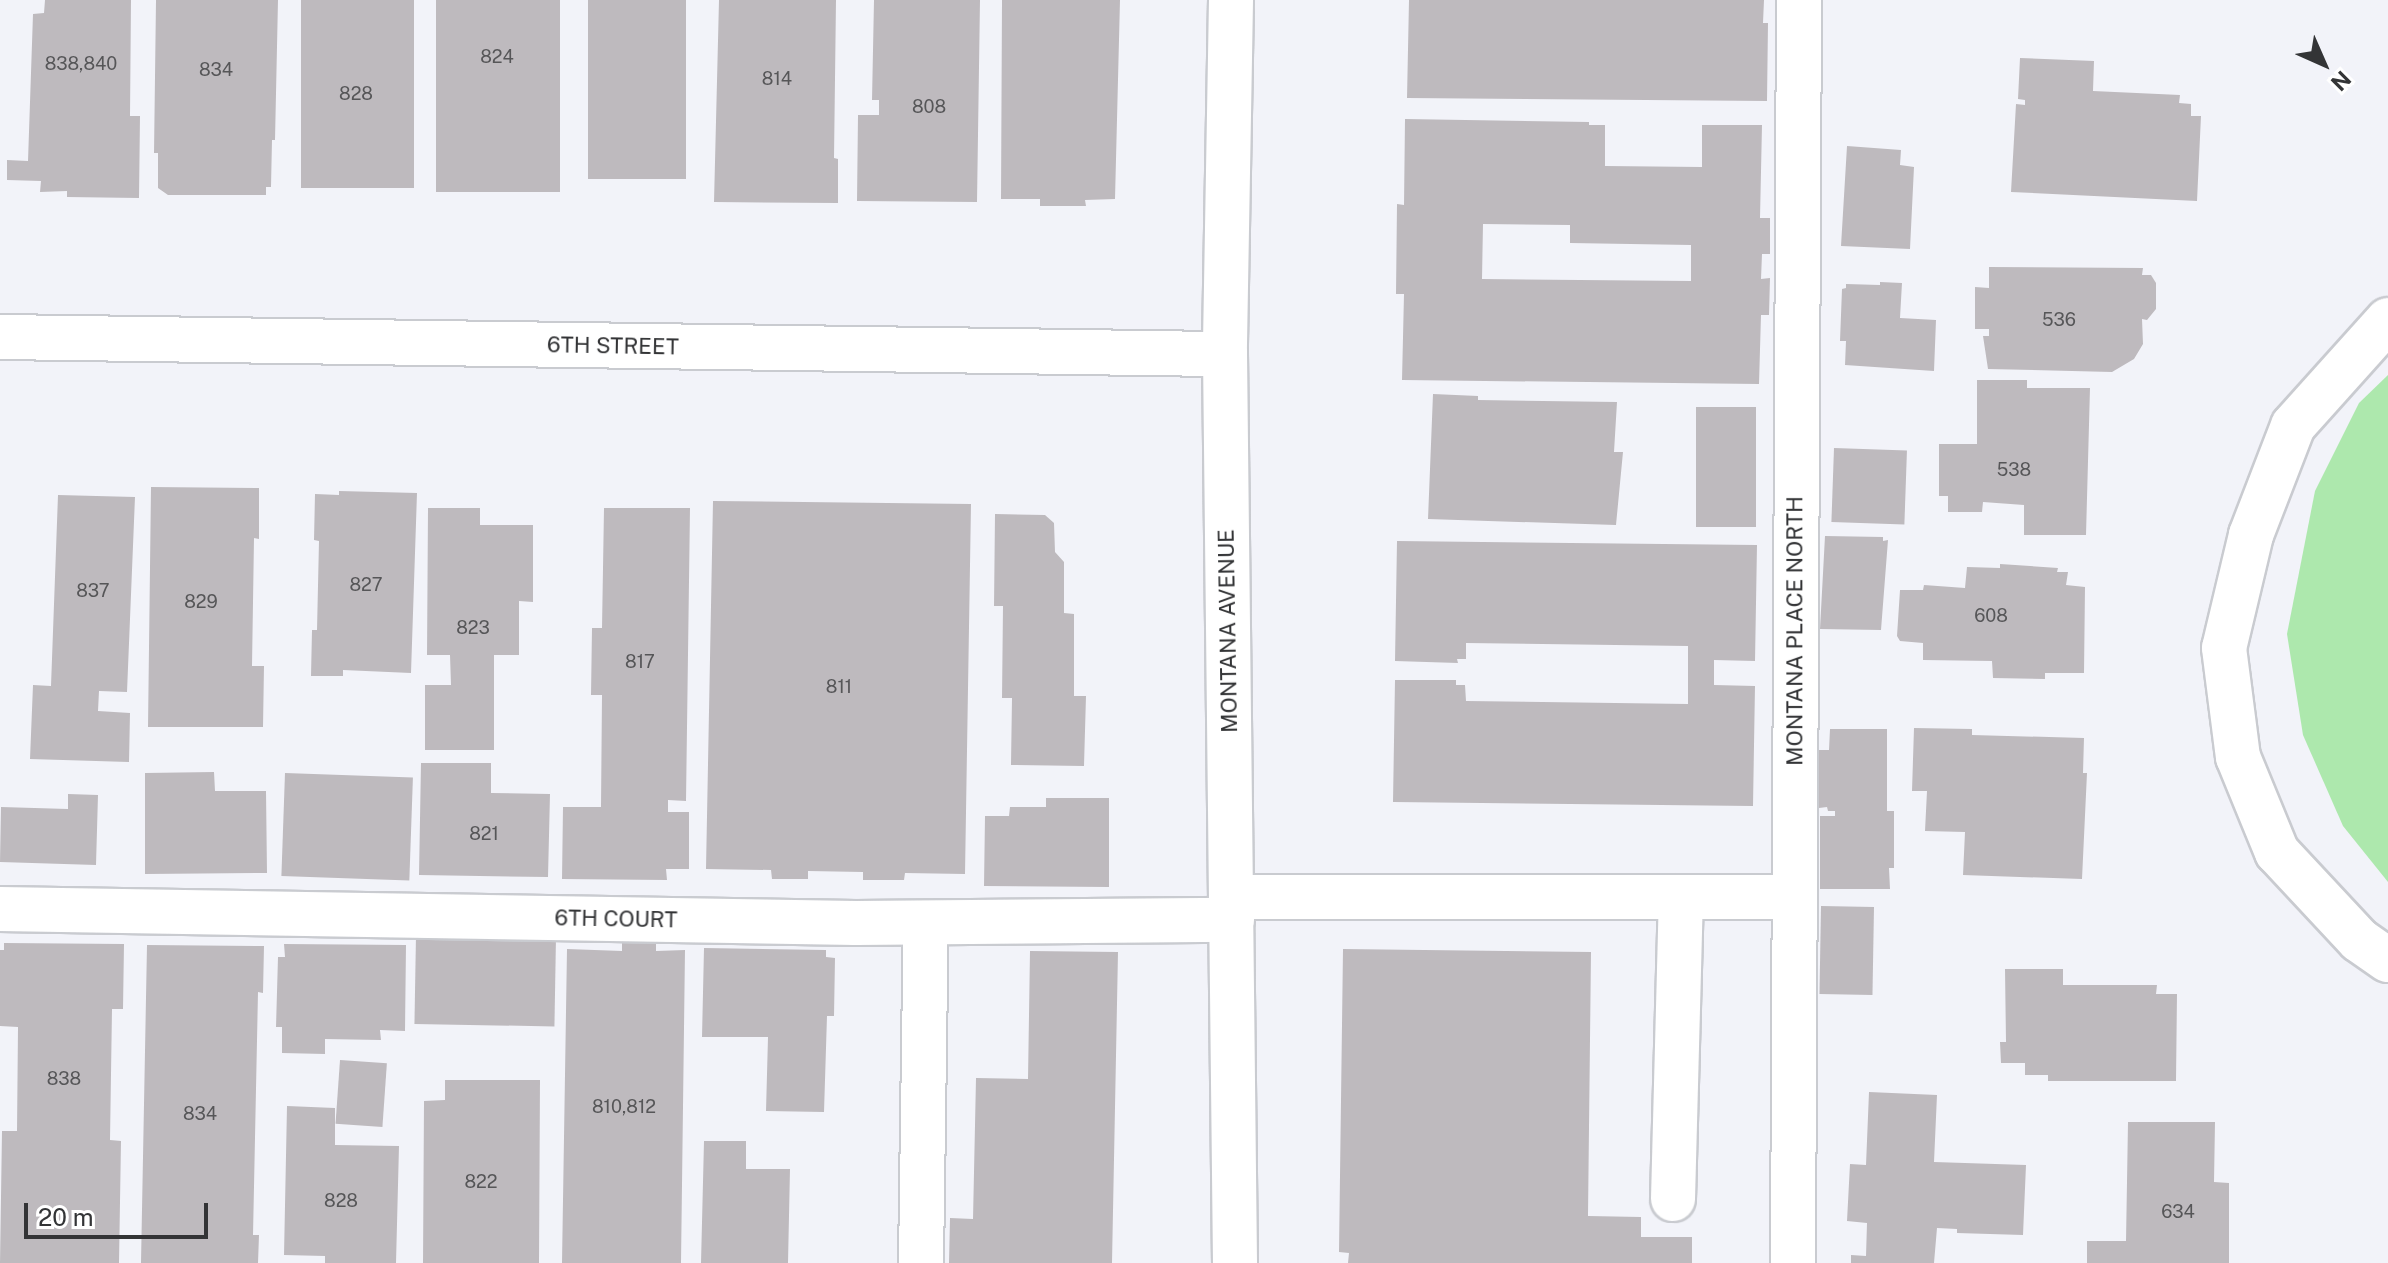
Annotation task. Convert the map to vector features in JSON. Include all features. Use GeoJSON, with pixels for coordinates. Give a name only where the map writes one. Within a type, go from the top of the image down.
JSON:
{"type":"FeatureCollection","features":[{"type":"Feature","properties":{"kind":"street","name":"MONTANA AVENUE"},"geometry":{"type":"LineString","coordinates":[[1231,0],[1225,354],[1235,1263]]}},
{"type":"Feature","properties":{"kind":"street","name":"MONTANA PLACE NORTH"},"geometry":{"type":"LineString","coordinates":[[1793,1263],[1799,0]]}},
{"type":"Feature","properties":{"kind":"street"},"geometry":{"type":"LineString","coordinates":[[2388,320],[2293,426],[2251,535],[2224,648],[2238,757],[2277,852],[2359,940],[2388,960]]}},
{"type":"Feature","properties":{"kind":"street","name":"6TH STREET"},"geometry":{"type":"LineString","coordinates":[[0,337],[1225,354]]}},
{"type":"Feature","properties":{"kind":"street"},"geometry":{"type":"LineString","coordinates":[[1673,1199],[1681,897]]}},
{"type":"Feature","properties":{"kind":"street","name":"6TH COURT"},"geometry":{"type":"LineString","coordinates":[[0,909],[926,923],[1232,908],[1793,897]]}},
{"type":"Feature","properties":{"kind":"street"},"geometry":{"type":"LineString","coordinates":[[921,1263],[926,923]]}},
{"type":"Feature","properties":{"kind":"green space"},"geometry":{"type":"Polygon","coordinates":[[[2388,375],[2388,882],[2343,826],[2303,735],[2287,634],[2315,491],[2359,403],[2388,375]]]}},
{"type":"Feature","properties":{"kind":"building"},"geometry":{"type":"Polygon","coordinates":[[[45,0],[131,0],[130,116],[140,116],[139,198],[67,197],[67,191],[40,192],[41,181],[7,180],[7,160],[28,161],[33,14],[44,13],[45,0]]]}},
{"type":"Feature","properties":{"kind":"building"},"geometry":{"type":"Polygon","coordinates":[[[156,0],[278,0],[275,140],[272,140],[271,187],[266,187],[266,195],[168,195],[158,188],[158,153],[154,153],[156,0]]]}},
{"type":"Feature","properties":{"kind":"building"},"geometry":{"type":"Polygon","coordinates":[[[301,0],[414,0],[414,188],[301,188],[301,0]]]}},
{"type":"Feature","properties":{"kind":"building"},"geometry":{"type":"Polygon","coordinates":[[[436,0],[560,0],[560,192],[436,192],[436,0]]]}},
{"type":"Feature","properties":{"kind":"building"},"geometry":{"type":"Polygon","coordinates":[[[588,0],[686,0],[686,179],[588,179],[588,0]]]}},
{"type":"Feature","properties":{"kind":"building"},"geometry":{"type":"Polygon","coordinates":[[[719,0],[836,0],[834,158],[838,159],[838,203],[714,202],[719,0]]]}},
{"type":"Feature","properties":{"kind":"building"},"geometry":{"type":"Polygon","coordinates":[[[874,0],[980,0],[977,202],[857,201],[858,115],[879,115],[879,100],[872,100],[874,0]]]}},
{"type":"Feature","properties":{"kind":"building"},"geometry":{"type":"Polygon","coordinates":[[[1002,0],[1120,0],[1115,199],[1085,200],[1086,206],[1040,206],[1040,199],[1001,199],[1002,0]]]}},
{"type":"Feature","properties":{"kind":"building"},"geometry":{"type":"Polygon","coordinates":[[[1409,0],[1764,0],[1763,23],[1768,23],[1767,101],[1407,98],[1409,0]]]}},
{"type":"Feature","properties":{"kind":"building"},"geometry":{"type":"Polygon","coordinates":[[[2020,58],[2094,61],[2093,91],[2180,95],[2179,103],[2191,104],[2191,116],[2201,116],[2197,201],[2011,192],[2016,104],[2025,105],[2025,100],[2018,99],[2020,58]]]}},
{"type":"Feature","properties":{"kind":"building"},"geometry":{"type":"Polygon","coordinates":[[[1405,119],[1589,122],[1589,125],[1605,125],[1605,166],[1702,167],[1702,125],[1762,125],[1760,218],[1770,218],[1770,254],[1762,254],[1761,279],[1770,278],[1769,315],[1761,315],[1759,384],[1402,380],[1404,294],[1396,294],[1397,204],[1404,205],[1405,119]],[[1483,224],[1482,279],[1691,281],[1691,245],[1570,243],[1570,225],[1483,224]]]}},
{"type":"Feature","properties":{"kind":"building"},"geometry":{"type":"Polygon","coordinates":[[[1847,146],[1901,150],[1900,165],[1914,167],[1910,249],[1841,246],[1847,146]]]}},
{"type":"Feature","properties":{"kind":"building"},"geometry":{"type":"Polygon","coordinates":[[[1989,267],[2143,268],[2142,275],[2151,275],[2156,283],[2156,309],[2147,320],[2142,319],[2143,344],[2134,359],[2112,372],[1988,369],[1983,336],[1989,336],[1989,329],[1975,329],[1975,287],[1989,288],[1989,267]]]}},
{"type":"Feature","properties":{"kind":"building"},"geometry":{"type":"Polygon","coordinates":[[[1880,282],[1902,283],[1900,318],[1936,320],[1934,371],[1845,365],[1846,341],[1840,341],[1842,289],[1846,288],[1846,284],[1880,285],[1880,282]]]}},
{"type":"Feature","properties":{"kind":"building"},"geometry":{"type":"Polygon","coordinates":[[[1977,380],[2027,380],[2027,388],[2090,388],[2086,535],[2024,535],[2024,505],[1983,502],[1982,512],[1948,512],[1948,496],[1939,496],[1939,444],[1977,444],[1977,380]]]}},
{"type":"Feature","properties":{"kind":"building"},"geometry":{"type":"Polygon","coordinates":[[[1433,394],[1478,396],[1478,400],[1617,402],[1614,452],[1623,452],[1616,525],[1428,519],[1433,394]]]}},
{"type":"Feature","properties":{"kind":"building"},"geometry":{"type":"Polygon","coordinates":[[[1696,407],[1756,407],[1756,527],[1696,527],[1696,407]]]}},
{"type":"Feature","properties":{"kind":"building"},"geometry":{"type":"Polygon","coordinates":[[[1834,448],[1907,451],[1904,525],[1831,522],[1834,448]]]}},
{"type":"Feature","properties":{"kind":"building"},"geometry":{"type":"Polygon","coordinates":[[[151,487],[259,488],[259,539],[254,538],[252,666],[264,666],[263,727],[148,727],[151,487]]]}},
{"type":"Feature","properties":{"kind":"building"},"geometry":{"type":"Polygon","coordinates":[[[339,491],[417,493],[411,673],[343,670],[343,676],[311,676],[312,630],[317,630],[319,541],[314,540],[315,494],[339,495],[339,491]]]}},
{"type":"Feature","properties":{"kind":"building"},"geometry":{"type":"Polygon","coordinates":[[[58,495],[135,497],[127,692],[99,691],[98,711],[130,713],[129,762],[30,759],[33,685],[51,686],[58,495]]]}},
{"type":"Feature","properties":{"kind":"building"},"geometry":{"type":"Polygon","coordinates":[[[713,501],[971,504],[965,874],[905,873],[904,880],[863,880],[863,872],[808,871],[808,879],[772,879],[771,870],[706,869],[713,501]]]}},
{"type":"Feature","properties":{"kind":"building"},"geometry":{"type":"Polygon","coordinates":[[[428,508],[480,508],[480,525],[533,525],[533,602],[519,601],[519,655],[494,655],[494,750],[425,750],[425,685],[451,685],[450,655],[427,655],[428,508]]]}},
{"type":"Feature","properties":{"kind":"building"},"geometry":{"type":"Polygon","coordinates":[[[604,508],[690,508],[686,801],[668,800],[668,812],[689,812],[689,869],[666,869],[667,880],[562,879],[563,807],[601,807],[602,695],[591,695],[592,628],[602,628],[604,508]]]}},
{"type":"Feature","properties":{"kind":"building"},"geometry":{"type":"Polygon","coordinates":[[[995,514],[1045,515],[1054,523],[1055,552],[1064,562],[1064,613],[1074,614],[1074,696],[1086,696],[1084,766],[1011,765],[1012,698],[1002,698],[1003,606],[994,606],[995,514]]]}},
{"type":"Feature","properties":{"kind":"building"},"geometry":{"type":"Polygon","coordinates":[[[1825,536],[1883,537],[1883,541],[1888,540],[1881,630],[1820,629],[1825,536]]]}},
{"type":"Feature","properties":{"kind":"building"},"geometry":{"type":"Polygon","coordinates":[[[1397,541],[1757,545],[1755,661],[1714,660],[1714,685],[1755,686],[1753,806],[1393,802],[1395,680],[1456,680],[1456,685],[1465,685],[1466,701],[1688,704],[1688,646],[1466,643],[1466,659],[1457,659],[1458,663],[1395,661],[1397,541]]]}},
{"type":"Feature","properties":{"kind":"building"},"geometry":{"type":"Polygon","coordinates":[[[2000,564],[2058,568],[2057,572],[2068,572],[2066,585],[2085,587],[2084,673],[2045,673],[2045,679],[1993,678],[1992,661],[1923,660],[1923,643],[1900,641],[1897,636],[1900,590],[1923,590],[1924,585],[1965,588],[1967,567],[2000,568],[2000,564]]]}},
{"type":"Feature","properties":{"kind":"building"},"geometry":{"type":"Polygon","coordinates":[[[1914,728],[1972,729],[1972,735],[2084,738],[2083,773],[2087,773],[2082,879],[1963,875],[1965,832],[1925,831],[1927,791],[1912,791],[1914,728]]]}},
{"type":"Feature","properties":{"kind":"building"},"geometry":{"type":"Polygon","coordinates":[[[1830,729],[1887,729],[1887,811],[1894,811],[1894,868],[1889,868],[1890,889],[1820,889],[1820,816],[1835,816],[1835,811],[1828,811],[1827,807],[1819,808],[1819,750],[1829,750],[1830,729]]]}},
{"type":"Feature","properties":{"kind":"building"},"geometry":{"type":"Polygon","coordinates":[[[421,763],[491,763],[491,793],[550,794],[548,877],[419,875],[421,763]]]}},
{"type":"Feature","properties":{"kind":"building"},"geometry":{"type":"Polygon","coordinates":[[[214,772],[215,791],[266,791],[267,873],[145,874],[145,773],[214,772]]]}},
{"type":"Feature","properties":{"kind":"building"},"geometry":{"type":"Polygon","coordinates":[[[285,773],[413,777],[409,880],[281,876],[285,773]]]}},
{"type":"Feature","properties":{"kind":"building"},"geometry":{"type":"Polygon","coordinates":[[[68,794],[98,795],[96,865],[0,862],[1,807],[68,809],[68,794]]]}},
{"type":"Feature","properties":{"kind":"building"},"geometry":{"type":"Polygon","coordinates":[[[1046,798],[1109,798],[1109,887],[984,886],[985,816],[1009,816],[1010,807],[1046,807],[1046,798]]]}},
{"type":"Feature","properties":{"kind":"building"},"geometry":{"type":"Polygon","coordinates":[[[1821,906],[1874,907],[1872,995],[1819,994],[1821,906]]]}},
{"type":"Feature","properties":{"kind":"building"},"geometry":{"type":"Polygon","coordinates":[[[416,935],[556,937],[554,1026],[414,1024],[416,935]]]}},
{"type":"Feature","properties":{"kind":"building"},"geometry":{"type":"Polygon","coordinates":[[[622,940],[656,941],[656,951],[685,950],[681,1263],[562,1263],[567,949],[622,951],[622,940]]]}},
{"type":"Feature","properties":{"kind":"building"},"geometry":{"type":"Polygon","coordinates":[[[4,943],[124,944],[123,1009],[112,1009],[110,1140],[121,1141],[119,1263],[0,1263],[2,1131],[17,1131],[18,1027],[0,1026],[0,950],[4,950],[4,943]]]}},
{"type":"Feature","properties":{"kind":"building"},"geometry":{"type":"Polygon","coordinates":[[[284,944],[406,945],[405,1031],[380,1030],[381,1040],[325,1039],[325,1054],[282,1053],[282,1027],[276,1027],[278,957],[285,957],[284,944]]]}},
{"type":"Feature","properties":{"kind":"building"},"geometry":{"type":"Polygon","coordinates":[[[147,945],[264,946],[263,993],[258,992],[253,1235],[259,1235],[258,1263],[141,1263],[147,945]]]}},
{"type":"Feature","properties":{"kind":"building"},"geometry":{"type":"Polygon","coordinates":[[[704,948],[826,950],[826,957],[835,958],[834,1016],[827,1016],[824,1112],[766,1111],[768,1037],[702,1037],[704,948]]]}},
{"type":"Feature","properties":{"kind":"building"},"geometry":{"type":"Polygon","coordinates":[[[1343,949],[1591,952],[1588,1216],[1641,1217],[1641,1237],[1692,1237],[1692,1263],[1348,1263],[1349,1253],[1339,1252],[1343,949]]]}},
{"type":"Feature","properties":{"kind":"building"},"geometry":{"type":"Polygon","coordinates":[[[1030,951],[1118,952],[1112,1263],[949,1263],[950,1218],[973,1219],[976,1078],[1028,1079],[1030,951]]]}},
{"type":"Feature","properties":{"kind":"building"},"geometry":{"type":"Polygon","coordinates":[[[2005,969],[2063,969],[2063,985],[2157,985],[2156,994],[2177,994],[2176,1081],[2048,1081],[2048,1075],[2025,1075],[2025,1063],[2001,1063],[2000,1042],[2006,1042],[2005,969]]]}},
{"type":"Feature","properties":{"kind":"building"},"geometry":{"type":"Polygon","coordinates":[[[340,1060],[387,1063],[382,1127],[336,1124],[340,1060]]]}},
{"type":"Feature","properties":{"kind":"building"},"geometry":{"type":"Polygon","coordinates":[[[445,1080],[540,1080],[539,1263],[423,1263],[424,1101],[445,1100],[445,1080]]]}},
{"type":"Feature","properties":{"kind":"building"},"geometry":{"type":"Polygon","coordinates":[[[1869,1092],[1937,1095],[1934,1162],[2026,1165],[2023,1235],[1957,1233],[1957,1229],[1937,1228],[1934,1263],[1851,1263],[1851,1255],[1866,1256],[1867,1223],[1847,1221],[1850,1164],[1866,1165],[1869,1092]]]}},
{"type":"Feature","properties":{"kind":"building"},"geometry":{"type":"Polygon","coordinates":[[[287,1106],[335,1108],[335,1145],[399,1146],[396,1263],[325,1263],[325,1256],[284,1255],[287,1106]]]}},
{"type":"Feature","properties":{"kind":"building"},"geometry":{"type":"Polygon","coordinates":[[[2128,1122],[2215,1122],[2214,1182],[2229,1183],[2229,1263],[2087,1263],[2087,1241],[2126,1241],[2128,1122]]]}},
{"type":"Feature","properties":{"kind":"building"},"geometry":{"type":"Polygon","coordinates":[[[704,1141],[746,1141],[746,1169],[790,1169],[788,1263],[701,1263],[704,1141]]]}}]}
